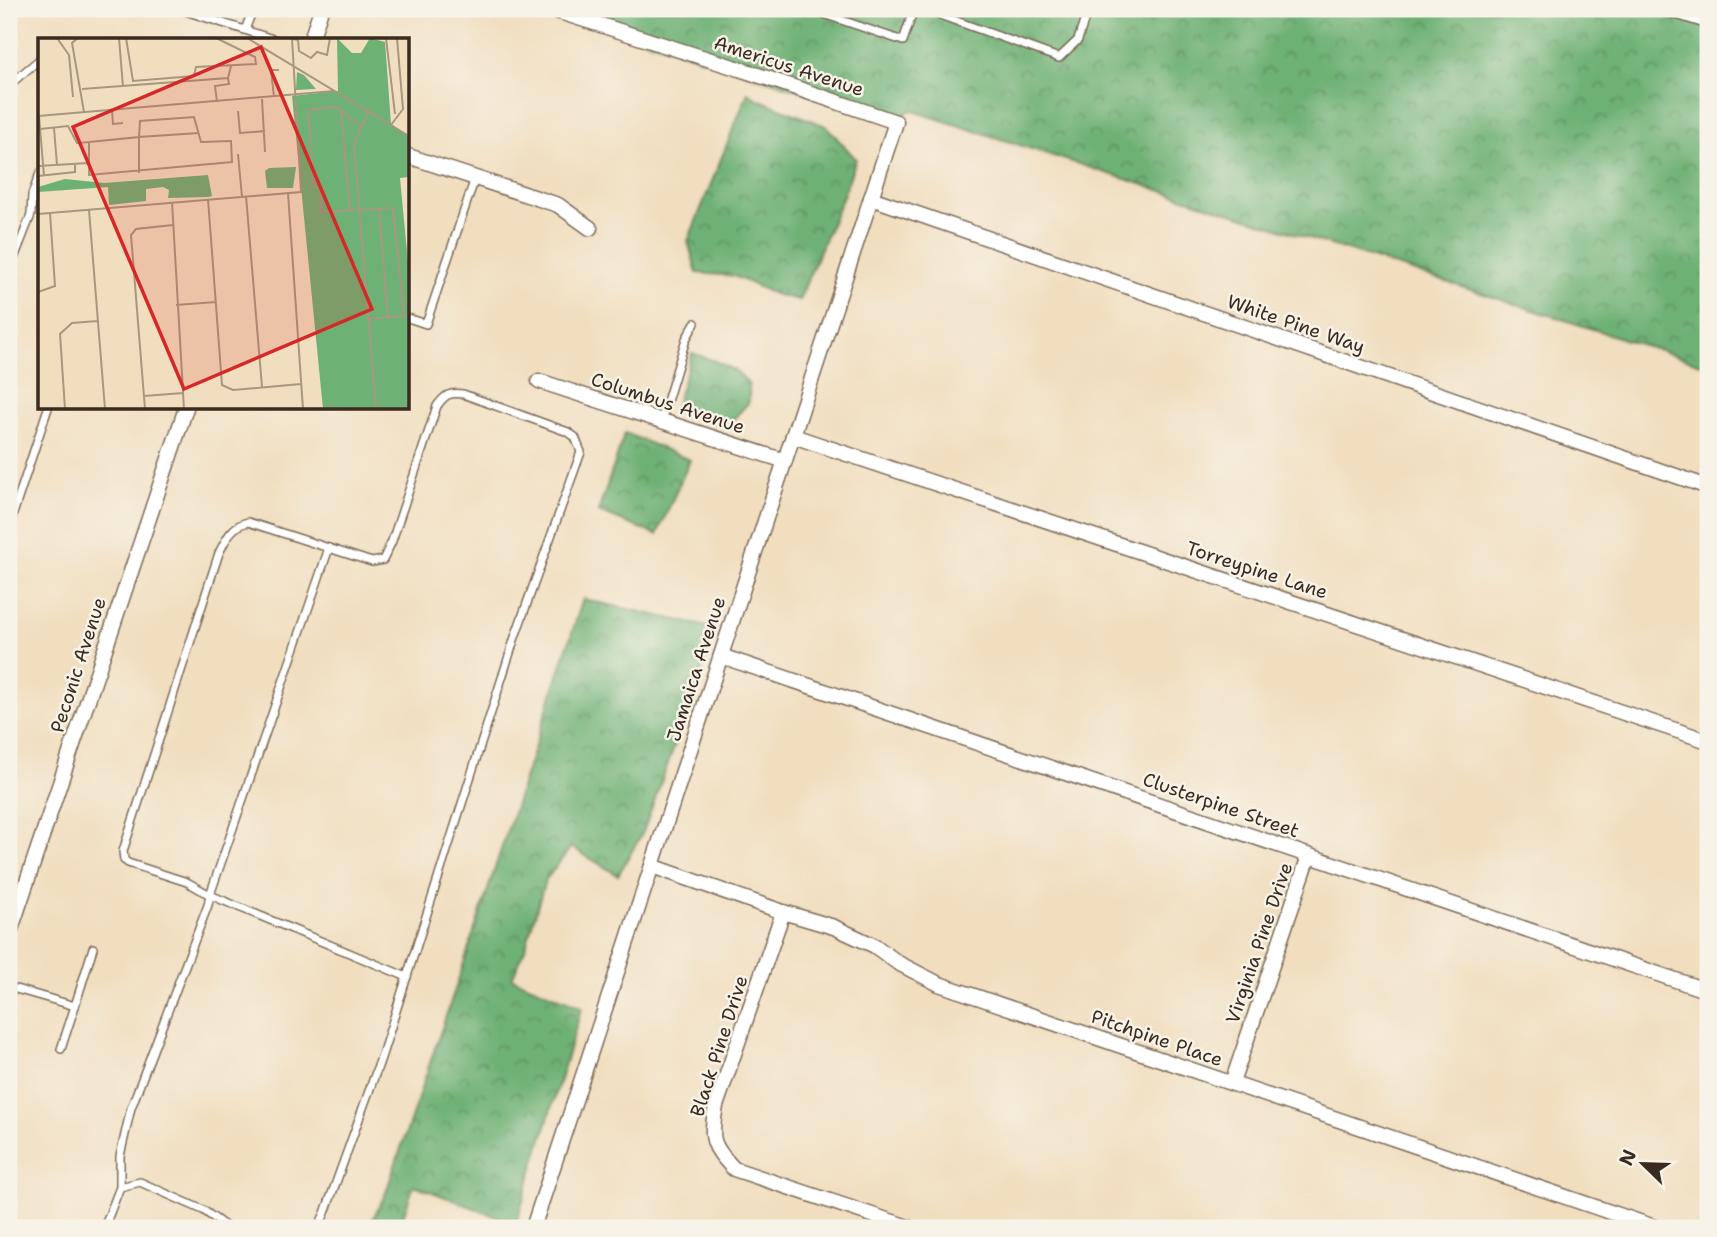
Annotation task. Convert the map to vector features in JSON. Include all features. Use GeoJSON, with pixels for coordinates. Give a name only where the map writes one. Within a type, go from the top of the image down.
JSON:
{"type":"FeatureCollection","features":[{"type":"Feature","properties":{"kind":"street"},"geometry":{"type":"LineString","coordinates":[[312,38],[321,9]]}},
{"type":"Feature","properties":{"kind":"street","name":"Americus Avenue"},"geometry":{"type":"LineString","coordinates":[[550,9],[896,122]]}},
{"type":"Feature","properties":{"kind":"street","name":"Jamaica Avenue"},"geometry":{"type":"LineString","coordinates":[[533,1228],[896,122]]}},
{"type":"Feature","properties":{"kind":"street"},"geometry":{"type":"LineString","coordinates":[[410,157],[558,205],[590,229]]}},
{"type":"Feature","properties":{"kind":"street","name":"White Pine Way"},"geometry":{"type":"LineString","coordinates":[[871,198],[1708,487]]}},
{"type":"Feature","properties":{"kind":"street","name":"Columbus Avenue"},"geometry":{"type":"LineString","coordinates":[[539,381],[785,461]]}},
{"type":"Feature","properties":{"kind":"street","name":"Peconic Avenue"},"geometry":{"type":"LineString","coordinates":[[9,935],[185,410]]}},
{"type":"Feature","properties":{"kind":"street","name":"Torreypine Lane"},"geometry":{"type":"LineString","coordinates":[[793,436],[1708,741]]}},
{"type":"Feature","properties":{"kind":"street","name":"Clusterpine Street"},"geometry":{"type":"LineString","coordinates":[[720,656],[1708,990]]}},
{"type":"Feature","properties":{"kind":"street","name":"Virginia Pine Drive"},"geometry":{"type":"LineString","coordinates":[[1232,1083],[1309,856]]}},
{"type":"Feature","properties":{"kind":"street","name":"Pitchpine Place"},"geometry":{"type":"LineString","coordinates":[[652,866],[834,927],[875,946],[898,964],[939,984],[1657,1228]]}},
{"type":"Feature","properties":{"kind":"street","name":"Black Pine Drive"},"geometry":{"type":"LineString","coordinates":[[783,912],[716,1106],[712,1130],[716,1150],[734,1169],[911,1228]]}},
{"type":"Feature","properties":{"kind":"lane"},"geometry":{"type":"LineString","coordinates":[[179,9],[270,38]]}},
{"type":"Feature","properties":{"kind":"lane"},"geometry":{"type":"LineString","coordinates":[[245,30],[253,9]]}},
{"type":"Feature","properties":{"kind":"lane"},"geometry":{"type":"LineString","coordinates":[[809,9],[903,41],[914,9]]}},
{"type":"Feature","properties":{"kind":"lane"},"geometry":{"type":"LineString","coordinates":[[923,9],[1059,58],[1078,40],[1088,9]]}},
{"type":"Feature","properties":{"kind":"lane"},"geometry":{"type":"LineString","coordinates":[[1657,9],[1708,26]]}},
{"type":"Feature","properties":{"kind":"lane"},"geometry":{"type":"LineString","coordinates":[[9,85],[38,61]]}},
{"type":"Feature","properties":{"kind":"lane"},"geometry":{"type":"LineString","coordinates":[[9,271],[31,215],[32,195],[38,178]]}},
{"type":"Feature","properties":{"kind":"lane"},"geometry":{"type":"LineString","coordinates":[[410,319],[426,324],[475,178]]}},
{"type":"Feature","properties":{"kind":"lane"},"geometry":{"type":"LineString","coordinates":[[31,215],[38,219]]}},
{"type":"Feature","properties":{"kind":"lane"},"geometry":{"type":"LineString","coordinates":[[662,421],[686,340],[695,323]]}},
{"type":"Feature","properties":{"kind":"lane"},"geometry":{"type":"LineString","coordinates":[[318,1228],[326,1213],[367,1097],[407,977],[515,637],[580,452],[575,437],[568,432],[463,394],[452,393],[444,396],[436,406],[392,541],[383,560],[372,562],[248,522],[238,524],[232,530],[219,554],[124,851],[124,860],[128,863],[187,882],[210,895],[407,977]]}},
{"type":"Feature","properties":{"kind":"lane"},"geometry":{"type":"LineString","coordinates":[[9,526],[47,410]]}},
{"type":"Feature","properties":{"kind":"lane"},"geometry":{"type":"LineString","coordinates":[[104,1228],[120,1187],[120,1156],[131,1108],[208,905],[329,548]]}},
{"type":"Feature","properties":{"kind":"lane"},"geometry":{"type":"LineString","coordinates":[[61,1049],[93,948]]}},
{"type":"Feature","properties":{"kind":"lane"},"geometry":{"type":"LineString","coordinates":[[9,987],[75,1006]]}},
{"type":"Feature","properties":{"kind":"lane"},"geometry":{"type":"LineString","coordinates":[[120,1187],[141,1182],[203,1210],[228,1228]]}},
{"type":"Feature","properties":{"kind":"green space"},"geometry":{"type":"Polygon","coordinates":[[[550,9],[1708,9],[1708,366],[910,110],[896,122],[550,9]]]}},
{"type":"Feature","properties":{"kind":"green space"},"geometry":{"type":"Polygon","coordinates":[[[748,92],[757,99],[826,126],[856,159],[799,300],[774,294],[734,276],[697,273],[688,241],[748,92]]]}},
{"type":"Feature","properties":{"kind":"green space"},"geometry":{"type":"Polygon","coordinates":[[[692,353],[731,368],[748,384],[749,402],[726,427],[675,408],[692,353]]]}},
{"type":"Feature","properties":{"kind":"green space"},"geometry":{"type":"Polygon","coordinates":[[[625,433],[690,460],[657,535],[598,512],[625,433]]]}},
{"type":"Feature","properties":{"kind":"green space"},"geometry":{"type":"Polygon","coordinates":[[[583,599],[708,627],[708,653],[643,832],[618,875],[571,847],[545,881],[525,949],[512,978],[582,1007],[516,1224],[414,1185],[399,1228],[368,1228],[385,1195],[583,599]]]}}]}
